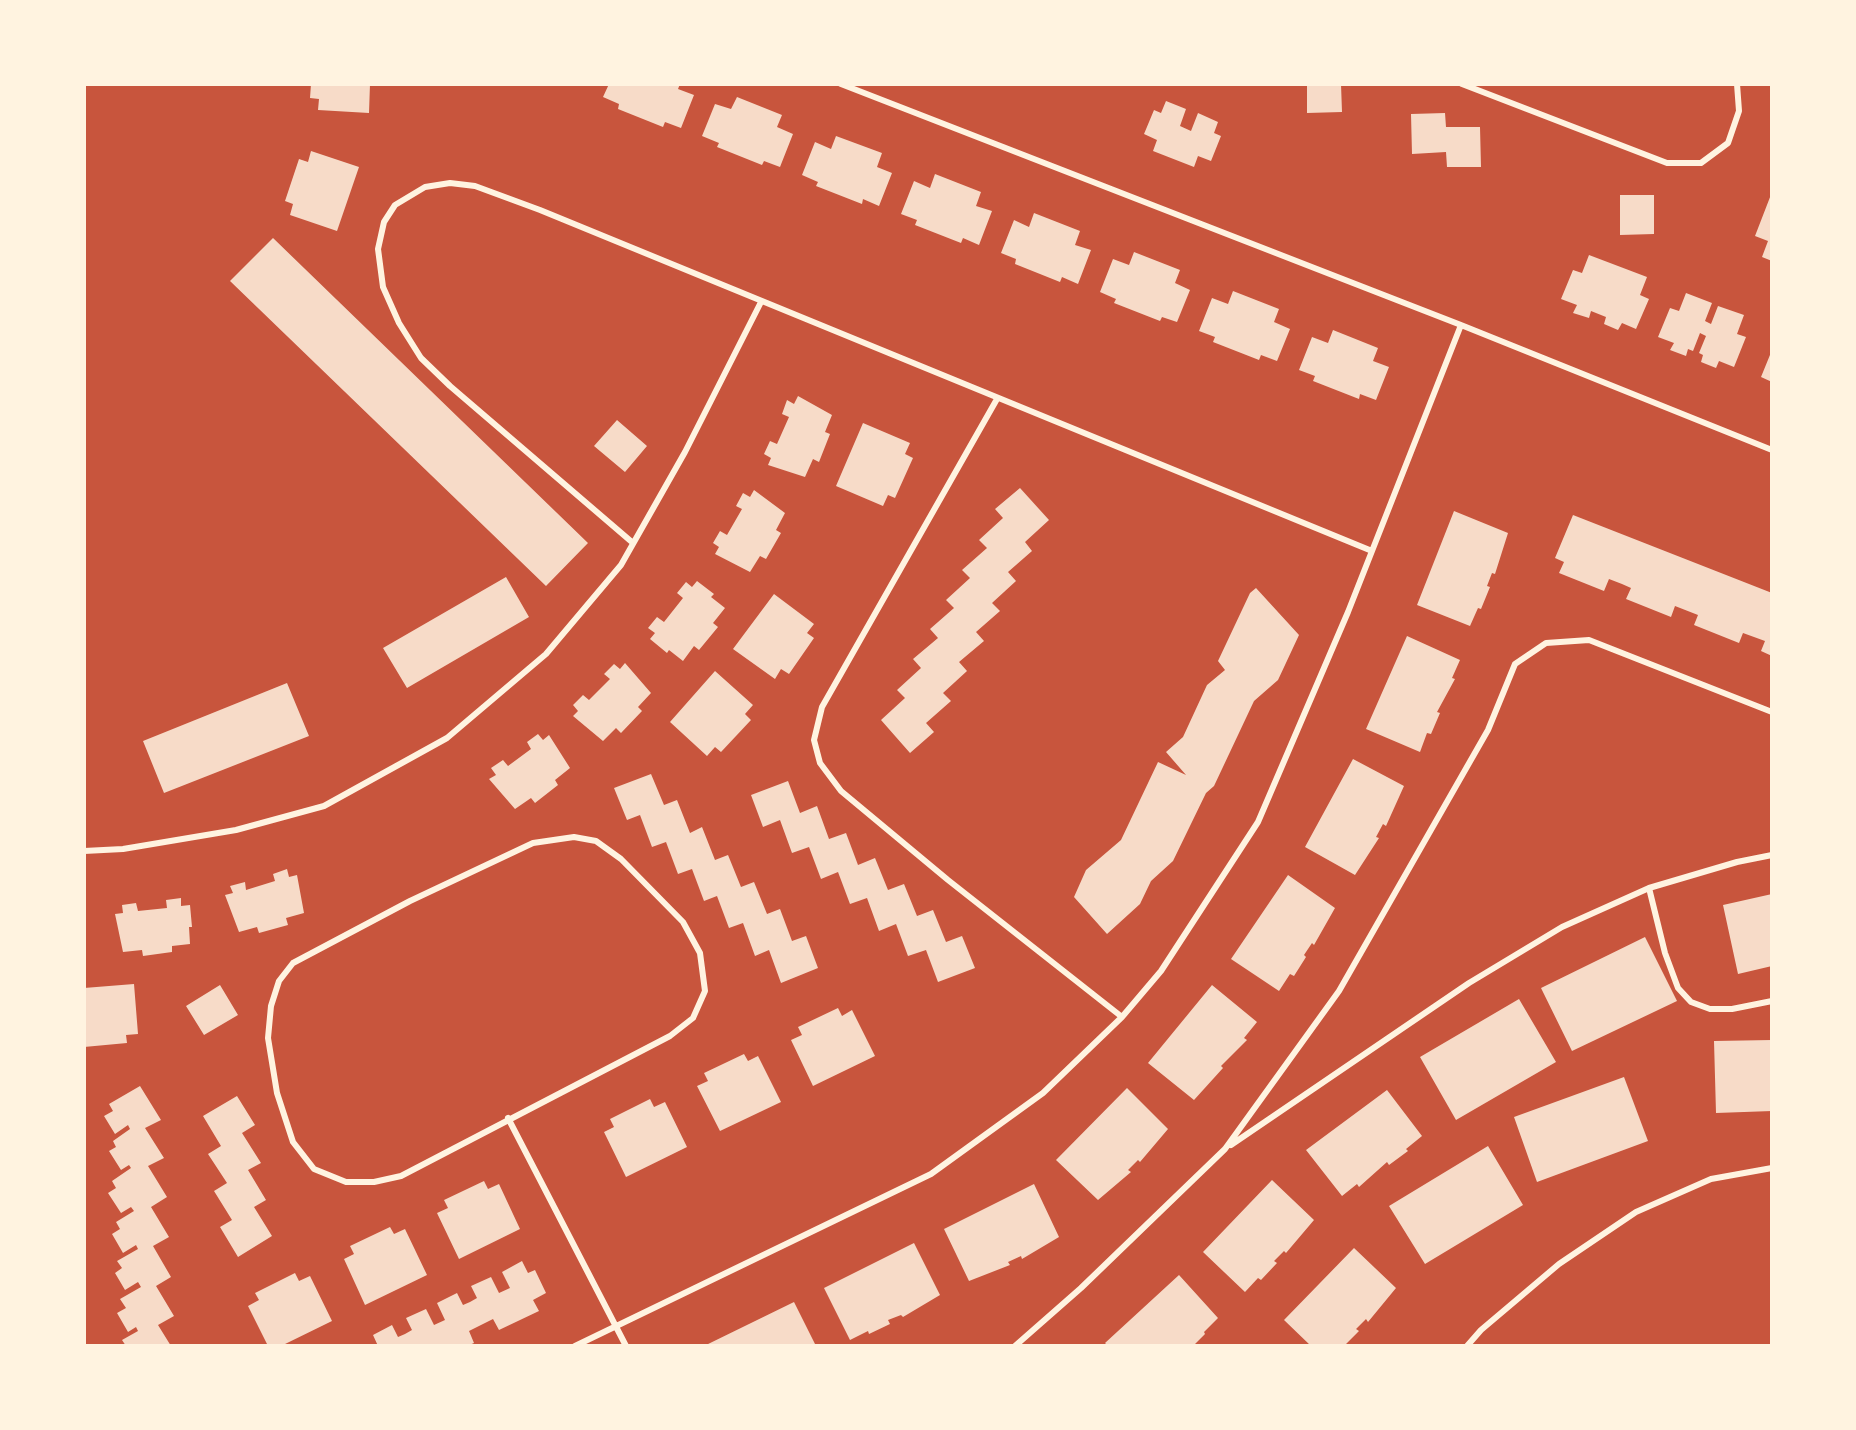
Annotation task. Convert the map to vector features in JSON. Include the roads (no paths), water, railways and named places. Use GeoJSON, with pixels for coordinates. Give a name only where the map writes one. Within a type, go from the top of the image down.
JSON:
{"type":"FeatureCollection","features":[{"type":"Feature","properties":{"kind":"street"},"geometry":{"type":"LineString","coordinates":[[841,84],[1461,325],[1772,450]]}},
{"type":"Feature","properties":{"kind":"street"},"geometry":{"type":"LineString","coordinates":[[1462,84],[1667,163],[1701,163],[1728,143],[1739,111],[1737,84]]}},
{"type":"Feature","properties":{"kind":"street"},"geometry":{"type":"LineString","coordinates":[[633,543],[450,386],[421,358],[399,323],[383,287],[378,249],[384,222],[395,205],[425,187],[450,183],[475,186],[540,210],[1372,551]]}},
{"type":"Feature","properties":{"kind":"street"},"geometry":{"type":"LineString","coordinates":[[84,851],[123,849],[236,830],[324,806],[447,738],[546,654],[621,565],[685,452],[761,302]]}},
{"type":"Feature","properties":{"kind":"street"},"geometry":{"type":"LineString","coordinates":[[575,1346],[931,1173],[1043,1093],[1122,1017],[1161,971],[1258,822],[1372,551],[1461,325]]}},
{"type":"Feature","properties":{"kind":"street"},"geometry":{"type":"LineString","coordinates":[[997,399],[822,707],[814,740],[820,763],[841,791],[948,880],[1122,1017]]}},
{"type":"Feature","properties":{"kind":"street"},"geometry":{"type":"LineString","coordinates":[[1225,1149],[1339,992],[1488,730],[1515,664],[1546,643],[1589,640],[1772,712]]}},
{"type":"Feature","properties":{"kind":"street"},"geometry":{"type":"LineString","coordinates":[[574,837],[596,841],[621,859],[683,922],[700,953],[705,991],[693,1018],[670,1036],[508,1118],[401,1176],[374,1182],[346,1182],[314,1169],[293,1142],[277,1093],[268,1038],[271,1006],[279,981],[293,963],[410,901],[533,843],[574,837]]}},
{"type":"Feature","properties":{"kind":"street"},"geometry":{"type":"LineString","coordinates":[[1015,1346],[1081,1288],[1225,1149],[1469,983],[1562,927],[1649,888],[1737,862],[1772,855]]}},
{"type":"Feature","properties":{"kind":"street"},"geometry":{"type":"LineString","coordinates":[[1649,888],[1665,953],[1678,988],[1691,1002],[1710,1010],[1732,1009],[1772,1001]]}},
{"type":"Feature","properties":{"kind":"street"},"geometry":{"type":"LineString","coordinates":[[508,1118],[626,1346]]}},
{"type":"Feature","properties":{"kind":"street"},"geometry":{"type":"LineString","coordinates":[[1467,1346],[1481,1330],[1559,1264],[1636,1212],[1711,1179],[1772,1168]]}}]}
